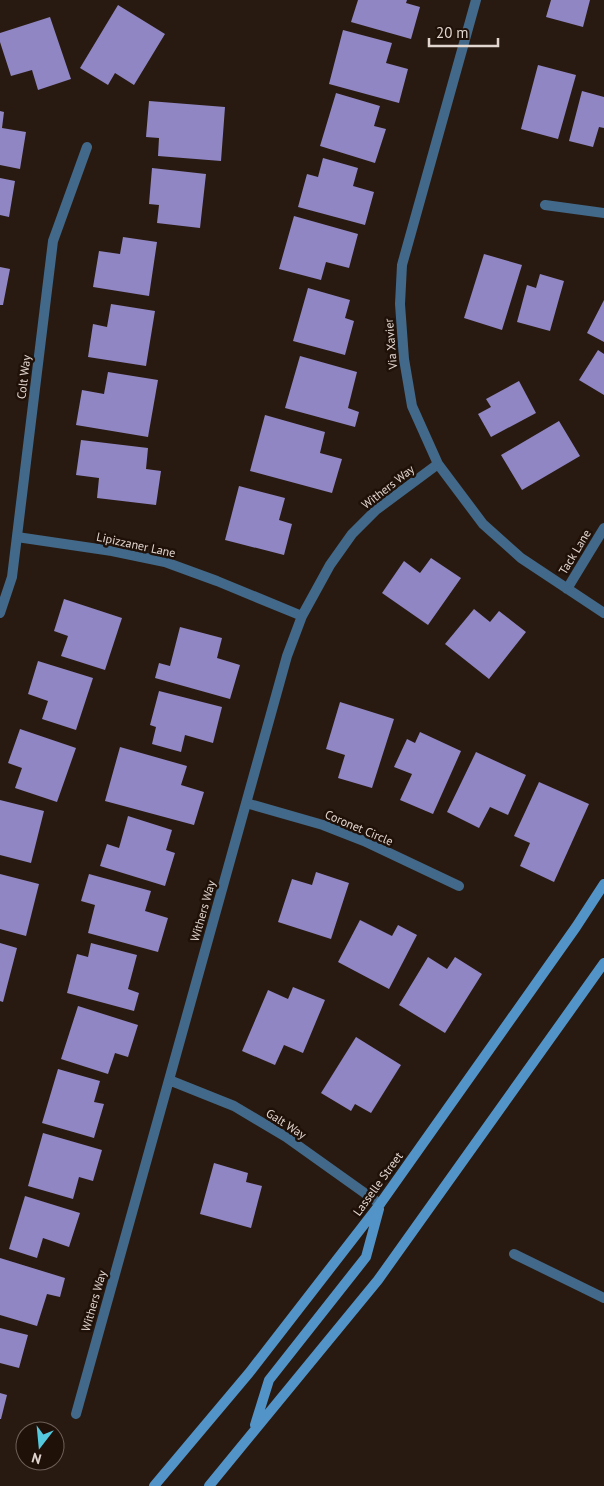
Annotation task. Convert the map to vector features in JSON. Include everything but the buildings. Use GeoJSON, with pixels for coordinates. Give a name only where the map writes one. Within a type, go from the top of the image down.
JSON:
{"type":"FeatureCollection","features":[{"type":"Feature","properties":{"kind":"main road","name":"Lasselle Street"},"geometry":{"type":"LineString","coordinates":[[154,1486],[249,1373],[380,1204],[604,884]]}},
{"type":"Feature","properties":{"kind":"main road"},"geometry":{"type":"LineString","coordinates":[[210,1486],[378,1280],[604,963]]}},
{"type":"Feature","properties":{"kind":"main road"},"geometry":{"type":"LineString","coordinates":[[254,1431],[269,1380],[366,1257],[380,1204]]}},
{"type":"Feature","properties":{"kind":"street","name":"Via Xavier"},"geometry":{"type":"LineString","coordinates":[[476,0],[402,265],[400,304],[404,359],[412,406],[438,464],[483,524],[521,558],[604,613]]}},
{"type":"Feature","properties":{"kind":"street","name":"Colt Way"},"geometry":{"type":"LineString","coordinates":[[0,613],[12,577],[53,241],[87,147]]}},
{"type":"Feature","properties":{"kind":"street"},"geometry":{"type":"LineString","coordinates":[[546,205],[604,213]]}},
{"type":"Feature","properties":{"kind":"street","name":"Withers Way"},"geometry":{"type":"LineString","coordinates":[[76,1414],[287,656],[302,616],[330,565],[352,534],[376,510],[438,464]]}},
{"type":"Feature","properties":{"kind":"street","name":"Tack Lane"},"geometry":{"type":"LineString","coordinates":[[567,589],[604,528]]}},
{"type":"Feature","properties":{"kind":"street","name":"Lipizzaner Lane"},"geometry":{"type":"LineString","coordinates":[[17,537],[112,551],[165,562],[218,581],[302,616]]}},
{"type":"Feature","properties":{"kind":"street","name":"Coronet Circle"},"geometry":{"type":"LineString","coordinates":[[246,803],[323,825],[364,841],[459,886]]}},
{"type":"Feature","properties":{"kind":"street","name":"Galt Way"},"geometry":{"type":"LineString","coordinates":[[169,1080],[234,1106],[286,1137],[380,1204]]}},
{"type":"Feature","properties":{"kind":"street"},"geometry":{"type":"LineString","coordinates":[[514,1254],[604,1298]]}}]}
